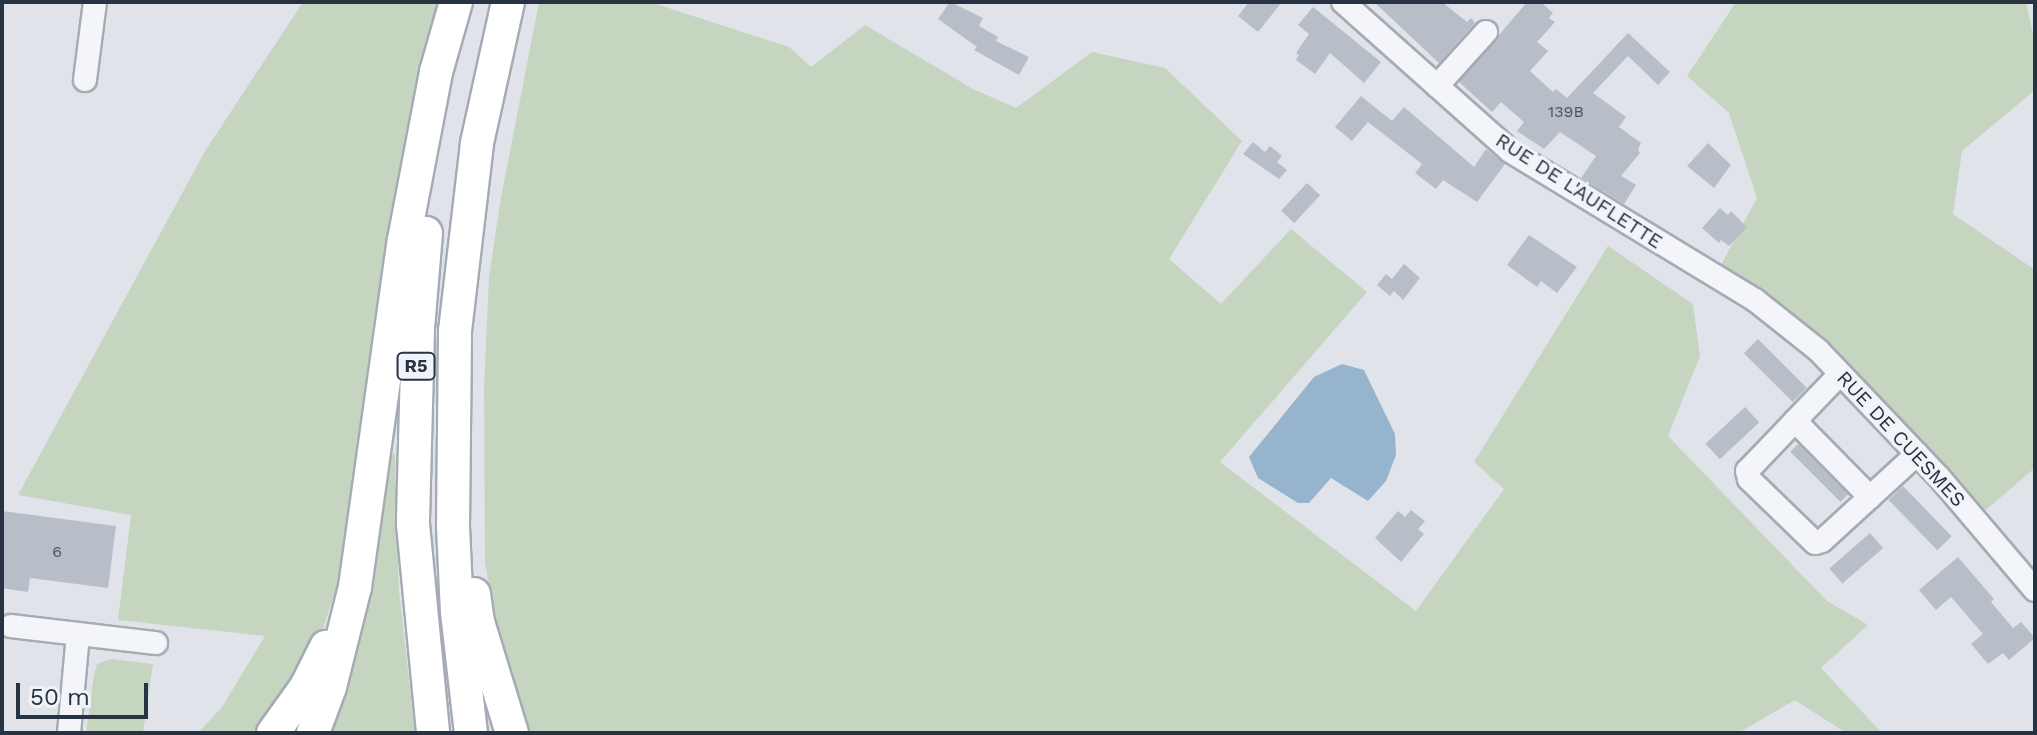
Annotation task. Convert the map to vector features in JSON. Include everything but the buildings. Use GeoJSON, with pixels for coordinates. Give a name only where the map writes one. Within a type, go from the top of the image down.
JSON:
{"type":"FeatureCollection","features":[{"type":"Feature","properties":{"kind":"highway"},"geometry":{"type":"LineString","coordinates":[[313,733],[330,687],[355,587],[415,180],[436,72],[456,2]]}},
{"type":"Feature","properties":{"kind":"highway","name":"R5"},"geometry":{"type":"LineString","coordinates":[[433,733],[413,524],[418,329],[426,232],[439,151],[470,2]]}},
{"type":"Feature","properties":{"kind":"highway","name":"R5"},"geometry":{"type":"LineString","coordinates":[[471,733],[457,612],[453,526],[454,345],[463,239],[477,143],[508,2]]}},
{"type":"Feature","properties":{"kind":"highway"},"geometry":{"type":"LineString","coordinates":[[273,733],[306,687],[331,635],[371,486]]}},
{"type":"Feature","properties":{"kind":"highway"},"geometry":{"type":"LineString","coordinates":[[453,526],[471,568],[478,622],[512,733]]}},
{"type":"Feature","properties":{"kind":"street"},"geometry":{"type":"LineString","coordinates":[[85,80],[95,2]]}},
{"type":"Feature","properties":{"kind":"street","name":"RUE DE L'AUFLETTE"},"geometry":{"type":"LineString","coordinates":[[1343,2],[1510,151],[1755,300]]}},
{"type":"Feature","properties":{"kind":"street"},"geometry":{"type":"LineString","coordinates":[[1437,86],[1486,32]]}},
{"type":"Feature","properties":{"kind":"street","name":"RUE DE CUESMES"},"geometry":{"type":"LineString","coordinates":[[1755,300],[1818,350],[1917,454],[2035,590]]}},
{"type":"Feature","properties":{"kind":"street"},"geometry":{"type":"LineString","coordinates":[[1840,374],[1747,471],[1749,479],[1815,543],[1822,541],[1917,454]]}},
{"type":"Feature","properties":{"kind":"street"},"geometry":{"type":"LineString","coordinates":[[1795,421],[1870,497]]}},
{"type":"Feature","properties":{"kind":"street"},"geometry":{"type":"LineString","coordinates":[[11,626],[156,643]]}},
{"type":"Feature","properties":{"kind":"street"},"geometry":{"type":"LineString","coordinates":[[69,733],[78,634]]}},
{"type":"Feature","properties":{"kind":"green space"},"geometry":{"type":"Polygon","coordinates":[[[303,2],[437,2],[405,146],[343,566],[319,642],[266,733],[198,733],[222,707],[265,636],[118,620],[131,515],[18,495],[205,151],[303,2]]]}},
{"type":"Feature","properties":{"kind":"green space"},"geometry":{"type":"Polygon","coordinates":[[[539,2],[650,2],[789,47],[811,67],[865,25],[973,89],[1016,108],[1092,52],[1165,68],[1242,141],[1169,259],[1221,304],[1291,229],[1367,292],[1220,462],[1416,611],[1504,489],[1474,462],[1608,246],[1693,304],[1700,356],[1668,436],[1827,601],[1868,625],[1821,668],[1882,733],[1846,733],[1795,700],[1738,733],[529,733],[498,639],[485,562],[484,388],[489,277],[500,203],[539,2]]]}},
{"type":"Feature","properties":{"kind":"green space"},"geometry":{"type":"Polygon","coordinates":[[[1736,2],[2026,2],[2035,44],[2035,90],[1962,151],[1953,214],[2035,270],[2035,468],[1975,519],[1818,350],[1715,276],[1757,198],[1729,113],[1687,76],[1736,2]]]}},
{"type":"Feature","properties":{"kind":"green space"},"geometry":{"type":"Polygon","coordinates":[[[388,453],[395,454],[399,590],[415,733],[322,733],[388,453]]]}},
{"type":"Feature","properties":{"kind":"green space"},"geometry":{"type":"Polygon","coordinates":[[[111,659],[153,664],[143,733],[86,733],[97,664],[111,659]]]}},
{"type":"Feature","properties":{"kind":"water"},"geometry":{"type":"Polygon","coordinates":[[[1342,364],[1364,370],[1395,434],[1396,455],[1386,481],[1368,501],[1331,478],[1309,503],[1298,503],[1258,478],[1249,457],[1314,377],[1342,364]]]}}]}
